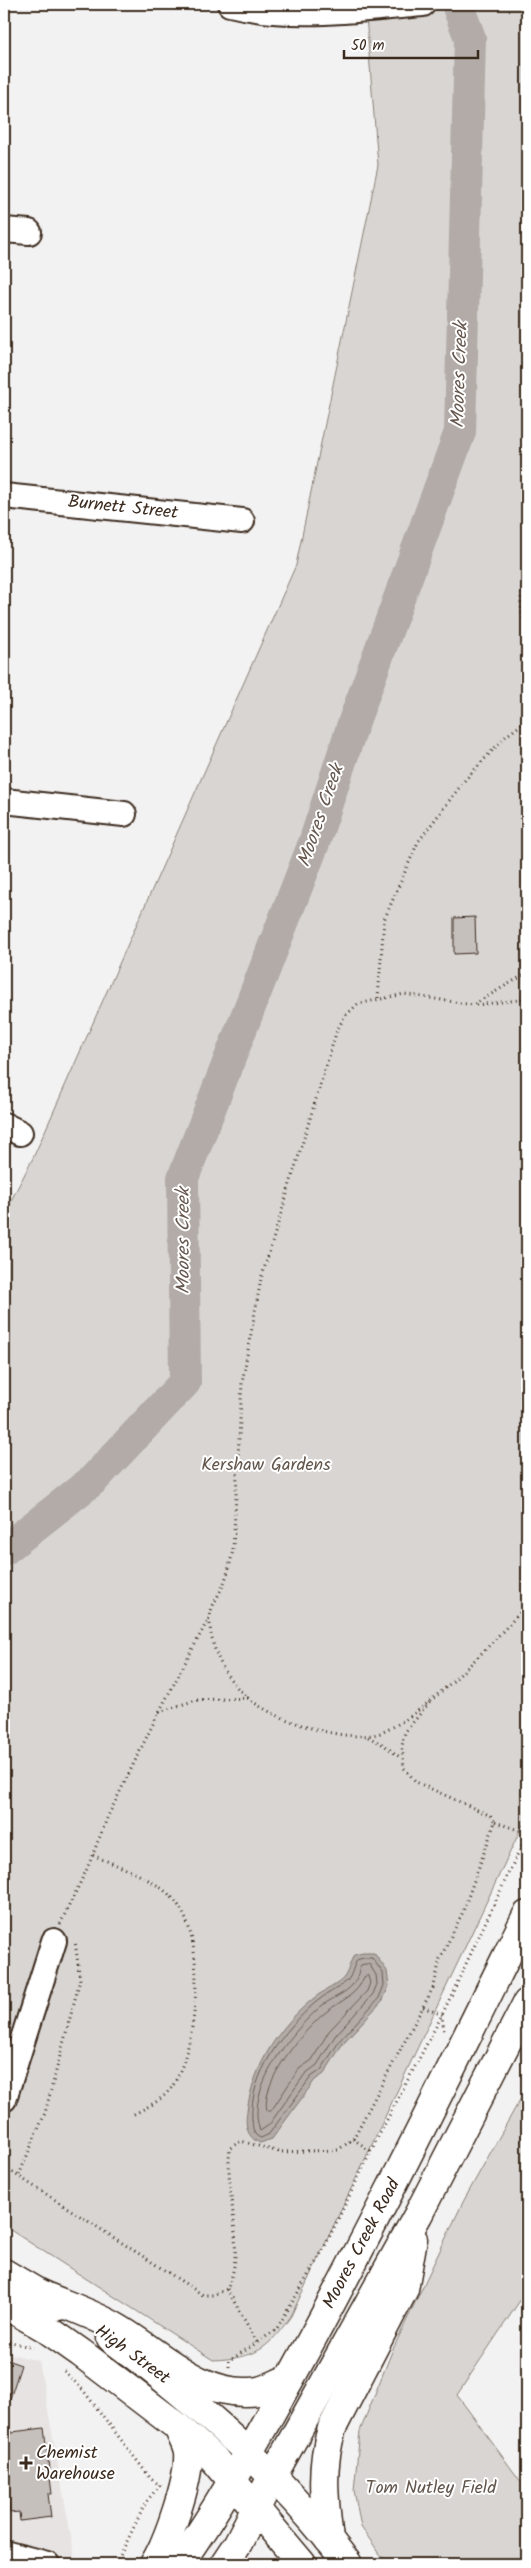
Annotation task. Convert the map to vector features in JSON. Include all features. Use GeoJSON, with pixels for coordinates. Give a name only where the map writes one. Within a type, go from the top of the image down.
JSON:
{"type":"FeatureCollection","features":[{"type":"Feature","properties":{"kind":"main road","name":"Moores Creek Road"},"geometry":{"type":"LineString","coordinates":[[179,2564],[213,2516],[249,2454],[385,2203],[527,1914]]}},
{"type":"Feature","properties":{"kind":"main road","name":"Moores Creek Road"},"geometry":{"type":"LineString","coordinates":[[224,2564],[238,2543],[272,2477],[418,2216],[527,2003]]}},
{"type":"Feature","properties":{"kind":"main road"},"geometry":{"type":"LineString","coordinates":[[330,2540],[322,2477],[324,2453],[332,2428],[404,2289],[418,2216]]}},
{"type":"Feature","properties":{"kind":"main road","name":"High Street"},"geometry":{"type":"LineString","coordinates":[[4,2273],[103,2333],[167,2379],[230,2433],[330,2540],[348,2564]]}},
{"type":"Feature","properties":{"kind":"main road"},"geometry":{"type":"LineString","coordinates":[[40,2294],[116,2328],[174,2367],[205,2383],[243,2392],[259,2391],[290,2378]]}},
{"type":"Feature","properties":{"kind":"main road","name":"High Street"},"geometry":{"type":"LineString","coordinates":[[4,2304],[81,2353],[178,2427],[214,2460],[302,2564]]}},
{"type":"Feature","properties":{"kind":"main road"},"geometry":{"type":"LineString","coordinates":[[154,2564],[169,2535],[187,2467],[188,2452],[178,2427]]}},
{"type":"Feature","properties":{"kind":"street"},"geometry":{"type":"LineString","coordinates":[[230,4],[274,11],[357,10],[424,4]]}},
{"type":"Feature","properties":{"kind":"street"},"geometry":{"type":"LineString","coordinates":[[4,230],[28,232]]}},
{"type":"Feature","properties":{"kind":"street","name":"Burnett Street"},"geometry":{"type":"LineString","coordinates":[[4,496],[242,521]]}},
{"type":"Feature","properties":{"kind":"street"},"geometry":{"type":"LineString","coordinates":[[4,801],[124,814]]}},
{"type":"Feature","properties":{"kind":"street"},"geometry":{"type":"LineString","coordinates":[[4,2099],[65,1934]]}},
{"type":"Feature","properties":{"kind":"street"},"geometry":{"type":"LineString","coordinates":[[4,2553],[47,2564]]}},
{"type":"Feature","properties":{"kind":"path"},"geometry":{"type":"LineString","coordinates":[[527,568],[519,600],[520,614],[527,634]]}},
{"type":"Feature","properties":{"kind":"path"},"geometry":{"type":"LineString","coordinates":[[378,998],[384,920],[418,842],[465,780],[505,737],[527,720]]}},
{"type":"Feature","properties":{"kind":"path"},"geometry":{"type":"LineString","coordinates":[[473,1005],[527,974]]}},
{"type":"Feature","properties":{"kind":"path"},"geometry":{"type":"LineString","coordinates":[[19,2175],[45,2113],[80,1980],[77,1946],[65,1934],[63,1916],[158,1712],[210,1617],[229,1571],[233,1550],[242,1383],[261,1279],[337,1030],[345,1016],[358,1004],[378,998],[404,994],[473,1005],[527,999]]}},
{"type":"Feature","properties":{"kind":"path"},"geometry":{"type":"LineString","coordinates":[[228,2370],[229,2361],[258,2344],[276,2330],[337,2224],[371,2151],[442,2015],[527,1834],[495,1822],[491,1816],[481,1810],[416,1782],[404,1768],[402,1758],[405,1732],[436,1696],[527,1605]]}},
{"type":"Feature","properties":{"kind":"path"},"geometry":{"type":"LineString","coordinates":[[210,1617],[214,1646],[219,1661],[234,1683],[248,1698],[272,1711],[312,1728],[339,1735],[368,1737],[384,1745],[402,1758]]}},
{"type":"Feature","properties":{"kind":"path"},"geometry":{"type":"LineString","coordinates":[[368,1737],[391,1728],[436,1696]]}},
{"type":"Feature","properties":{"kind":"path"},"geometry":{"type":"LineString","coordinates":[[158,1712],[196,1700],[248,1698]]}},
{"type":"Feature","properties":{"kind":"path"},"geometry":{"type":"LineString","coordinates":[[258,2344],[227,2289],[236,2260],[230,2192],[230,2148],[240,2141],[279,2152],[326,2151],[338,2150],[353,2139],[434,1986],[440,1959],[462,1914],[495,1822]]}},
{"type":"Feature","properties":{"kind":"path"},"geometry":{"type":"LineString","coordinates":[[93,1855],[156,1885],[175,1900],[189,1922],[195,1949],[196,1979],[193,2008],[183,2064],[171,2088],[151,2105],[132,2114]]}},
{"type":"Feature","properties":{"kind":"path"},"geometry":{"type":"LineString","coordinates":[[63,1916],[65,1934]]}},
{"type":"Feature","properties":{"kind":"path"},"geometry":{"type":"LineString","coordinates":[[423,2007],[442,2015]]}},
{"type":"Feature","properties":{"kind":"path"},"geometry":{"type":"LineString","coordinates":[[353,2139],[371,2151]]}},
{"type":"Feature","properties":{"kind":"path"},"geometry":{"type":"LineString","coordinates":[[4,2166],[203,2295],[214,2295],[227,2289]]}},
{"type":"Feature","properties":{"kind":"path"},"geometry":{"type":"LineString","coordinates":[[4,2340],[38,2351]]}},
{"type":"Feature","properties":{"kind":"path"},"geometry":{"type":"LineString","coordinates":[[61,2368],[82,2390],[151,2479],[166,2487]]}},
{"type":"Feature","properties":{"kind":"path"},"geometry":{"type":"LineString","coordinates":[[116,2564],[146,2502],[160,2485]]}},
{"type":"Feature","properties":{"kind":"path"},"geometry":{"type":"LineString","coordinates":[[249,2554],[255,2564],[271,2564]]}},
{"type":"Feature","properties":{"kind":"shaded area"},"geometry":{"type":"Polygon","coordinates":[[[4,2352],[39,2361],[76,2564],[4,2564],[4,2352]]]}},
{"type":"Feature","properties":{"kind":"green space","name":"Kershaw Gardens"},"geometry":{"type":"Polygon","coordinates":[[[365,4],[527,4],[527,1816],[291,2316],[275,2337],[259,2350],[240,2357],[213,2360],[4,2226],[4,1214],[33,1158],[296,565],[378,165],[365,4]]]}},
{"type":"Feature","properties":{"kind":"green space","name":"Tom Nutley Field"},"geometry":{"type":"Polygon","coordinates":[[[527,2087],[527,2290],[457,2395],[527,2490],[527,2564],[387,2564],[361,2527],[354,2490],[360,2431],[393,2349],[463,2202],[527,2087]]]}},
{"type":"Feature","properties":{"kind":"water"},"geometry":{"type":"Polygon","coordinates":[[[374,1953],[387,1971],[389,1986],[383,2000],[343,2043],[324,2074],[315,2080],[272,2139],[260,2143],[249,2134],[246,2121],[247,2111],[255,2078],[270,2048],[279,2034],[301,2009],[317,1995],[342,1979],[354,1955],[374,1953]]]}},
{"type":"Feature","properties":{"kind":"building"},"geometry":{"type":"Polygon","coordinates":[[[475,917],[476,953],[454,954],[454,918],[475,917]]]}},
{"type":"Feature","properties":{"kind":"building"},"geometry":{"type":"Polygon","coordinates":[[[4,2359],[21,2365],[7,2408],[4,2408],[4,2359]]]}},
{"type":"Feature","properties":{"kind":"building","name":"Chemist Warehouse"},"geometry":{"type":"Polygon","coordinates":[[[44,2428],[52,2494],[48,2494],[51,2517],[20,2521],[19,2512],[10,2513],[8,2495],[4,2496],[4,2433],[44,2428]]]}},
{"type":"Feature","properties":{"kind":"waterway","name":"Moores Creek"},"geometry":{"type":"LineString","coordinates":[[4,1550],[93,1480],[185,1382],[183,1178],[314,843],[353,724],[460,432],[470,38],[457,4]]}},
{"type":"Feature","properties":{"kind":"place","name":"Chemist Warehouse"},"geometry":{"type":"Point","coordinates":[26,2463]}}]}
